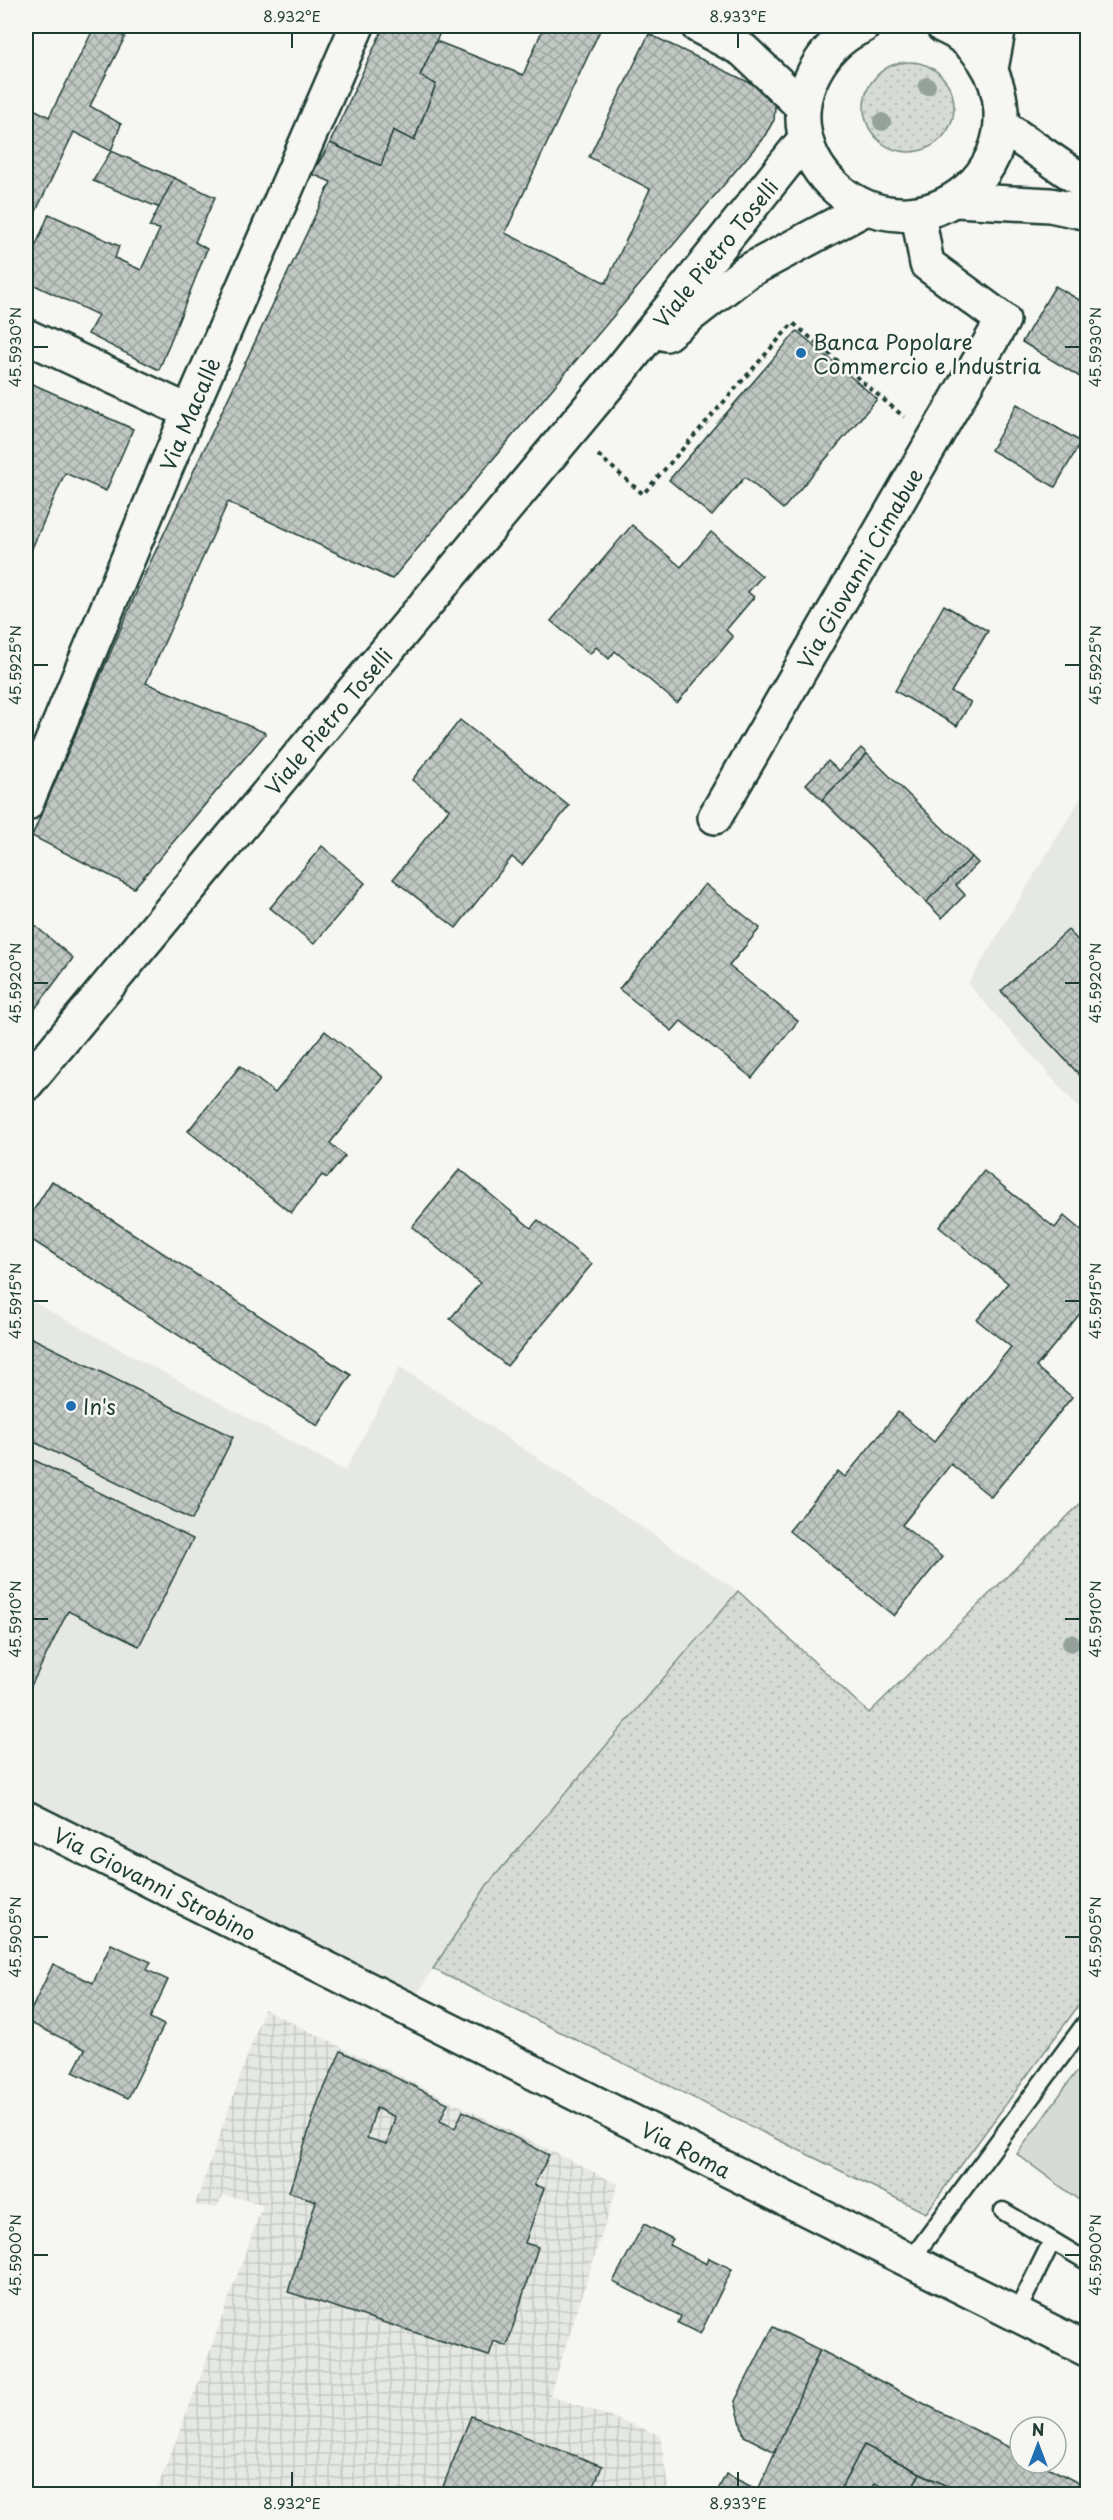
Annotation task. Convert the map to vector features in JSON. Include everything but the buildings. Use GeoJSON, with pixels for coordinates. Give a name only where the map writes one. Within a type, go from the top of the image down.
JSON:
{"type":"FeatureCollection","features":[{"type":"Feature","properties":{"kind":"street","name":"Via Macallè"},"geometry":{"type":"LineString","coordinates":[[26,804],[189,412],[357,26]]}},
{"type":"Feature","properties":{"kind":"street"},"geometry":{"type":"LineString","coordinates":[[698,26],[742,50],[803,107]]}},
{"type":"Feature","properties":{"kind":"street"},"geometry":{"type":"LineString","coordinates":[[850,27],[829,48],[811,76],[803,107],[806,139],[818,169],[839,193],[866,208],[888,214],[918,214],[937,209],[955,200],[978,181],[994,155],[1002,126],[1000,97],[991,69],[965,38],[943,26]]}},
{"type":"Feature","properties":{"kind":"street"},"geometry":{"type":"LineString","coordinates":[[991,69],[999,26]]}},
{"type":"Feature","properties":{"kind":"street"},"geometry":{"type":"LineString","coordinates":[[1002,126],[1088,184]]}},
{"type":"Feature","properties":{"kind":"street","name":"Viale Pietro Toselli"},"geometry":{"type":"LineString","coordinates":[[28,1077],[624,366],[806,139]]}},
{"type":"Feature","properties":{"kind":"street"},"geometry":{"type":"LineString","coordinates":[[955,200],[1050,205],[1088,213]]}},
{"type":"Feature","properties":{"kind":"street","name":"Viale Pietro Toselli"},"geometry":{"type":"LineString","coordinates":[[624,366],[746,272],[866,208]]}},
{"type":"Feature","properties":{"kind":"street","name":"Via Giovanni Cimabue"},"geometry":{"type":"LineString","coordinates":[[715,817],[1003,320],[927,264],[918,214]]}},
{"type":"Feature","properties":{"kind":"street"},"geometry":{"type":"LineString","coordinates":[[26,336],[189,412]]}},
{"type":"Feature","properties":{"kind":"street","name":"Via Giovanni Strobino"},"geometry":{"type":"LineString","coordinates":[[26,1818],[285,1948]]}},
{"type":"Feature","properties":{"kind":"street","name":"Via Roma"},"geometry":{"type":"LineString","coordinates":[[285,1948],[1088,2350]]}},
{"type":"Feature","properties":{"kind":"lane"},"geometry":{"type":"LineString","coordinates":[[910,2261],[1088,2020]]}},
{"type":"Feature","properties":{"kind":"lane"},"geometry":{"type":"LineString","coordinates":[[1003,2211],[1088,2262]]}},
{"type":"Feature","properties":{"kind":"lane"},"geometry":{"type":"LineString","coordinates":[[1016,2314],[1052,2241]]}},
{"type":"Feature","properties":{"kind":"path"},"geometry":{"type":"LineString","coordinates":[[570,431],[644,494],[793,322],[933,441]]}},
{"type":"Feature","properties":{"kind":"shaded area"},"geometry":{"type":"Polygon","coordinates":[[[909,62],[926,65],[941,75],[951,90],[954,107],[951,124],[941,139],[926,149],[909,152],[892,149],[877,139],[867,124],[864,107],[867,90],[877,75],[892,65],[909,62]]]}},
{"type":"Feature","properties":{"kind":"shaded area"},"geometry":{"type":"Polygon","coordinates":[[[1087,788],[1087,1117],[968,984],[1087,788]]]}},
{"type":"Feature","properties":{"kind":"shaded area"},"geometry":{"type":"Polygon","coordinates":[[[26,1298],[345,1471],[400,1367],[738,1591],[487,1885],[413,2000],[26,1809],[26,1298]]]}},
{"type":"Feature","properties":{"kind":"shaded area"},"geometry":{"type":"Polygon","coordinates":[[[1087,1497],[1087,1994],[926,2213],[433,1969],[487,1885],[738,1591],[869,1713],[1087,1497]]]}},
{"type":"Feature","properties":{"kind":"shaded area"},"geometry":{"type":"Polygon","coordinates":[[[264,2009],[618,2184],[550,2395],[660,2435],[669,2494],[155,2494],[198,2384],[263,2204],[224,2195],[216,2207],[195,2205],[264,2009]]]}},
{"type":"Feature","properties":{"kind":"shaded area"},"geometry":{"type":"Polygon","coordinates":[[[1076,2072],[1087,2080],[1087,2206],[1017,2154],[1076,2072]]]}},
{"type":"Feature","properties":{"kind":"place","name":"Banca Popolare Commercio e Industria"},"geometry":{"type":"Point","coordinates":[801,353]}},
{"type":"Feature","properties":{"kind":"place","name":"In's"},"geometry":{"type":"Point","coordinates":[71,1406]}}]}
